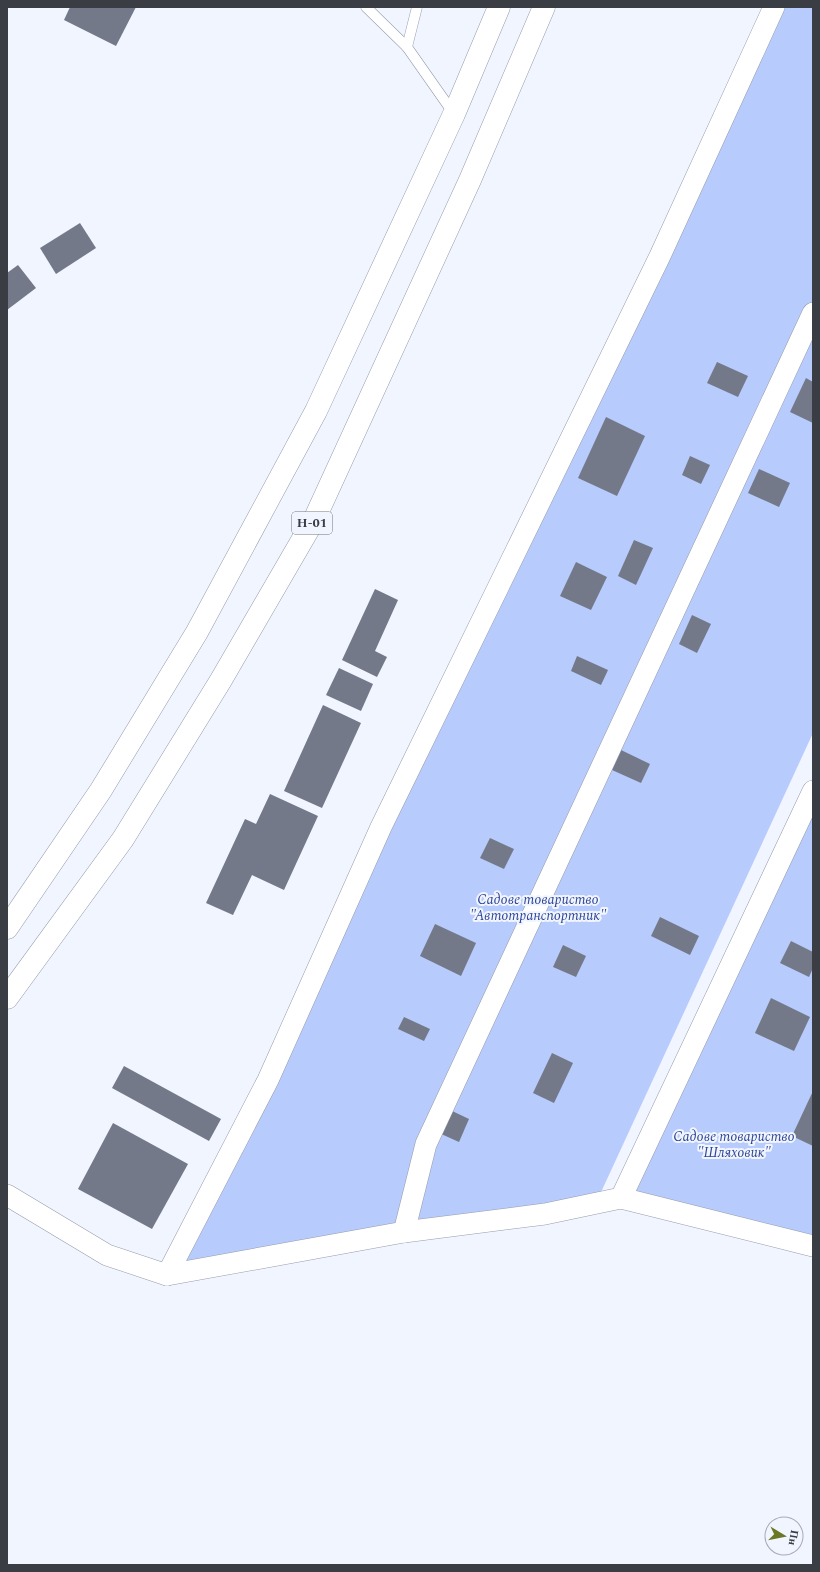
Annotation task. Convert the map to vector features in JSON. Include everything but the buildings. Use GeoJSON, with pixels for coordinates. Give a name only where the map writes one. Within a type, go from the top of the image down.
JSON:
{"type":"FeatureCollection","features":[{"type":"Feature","properties":{"kind":"main road"},"geometry":{"type":"LineString","coordinates":[[7,928],[102,790],[201,625],[316,411],[454,114],[499,7]]}},
{"type":"Feature","properties":{"kind":"main road","name":"Н-01"},"geometry":{"type":"LineString","coordinates":[[7,998],[124,839],[221,680],[315,518],[470,180],[544,7]]}},
{"type":"Feature","properties":{"kind":"street"},"geometry":{"type":"LineString","coordinates":[[167,1275],[268,1080],[381,827],[655,265],[774,7]]}},
{"type":"Feature","properties":{"kind":"street"},"geometry":{"type":"LineString","coordinates":[[404,1232],[426,1144],[813,313]]}},
{"type":"Feature","properties":{"kind":"street"},"geometry":{"type":"LineString","coordinates":[[621,1198],[813,791]]}},
{"type":"Feature","properties":{"kind":"street"},"geometry":{"type":"LineString","coordinates":[[7,1194],[107,1255],[167,1275],[404,1232],[545,1214],[621,1198],[813,1246]]}},
{"type":"Feature","properties":{"kind":"lane"},"geometry":{"type":"LineString","coordinates":[[366,7],[407,47],[454,114]]}},
{"type":"Feature","properties":{"kind":"lane"},"geometry":{"type":"LineString","coordinates":[[407,47],[417,7]]}},
{"type":"Feature","properties":{"kind":"green space","name":"Садове товариство \"Автотранспортник\""},"geometry":{"type":"Polygon","coordinates":[[[772,7],[813,7],[813,733],[596,1203],[167,1275],[772,7]]]}},
{"type":"Feature","properties":{"kind":"green space","name":"Садове товариство \"Шляховик\""},"geometry":{"type":"Polygon","coordinates":[[[813,791],[813,1246],[621,1198],[813,791]]]}}]}
